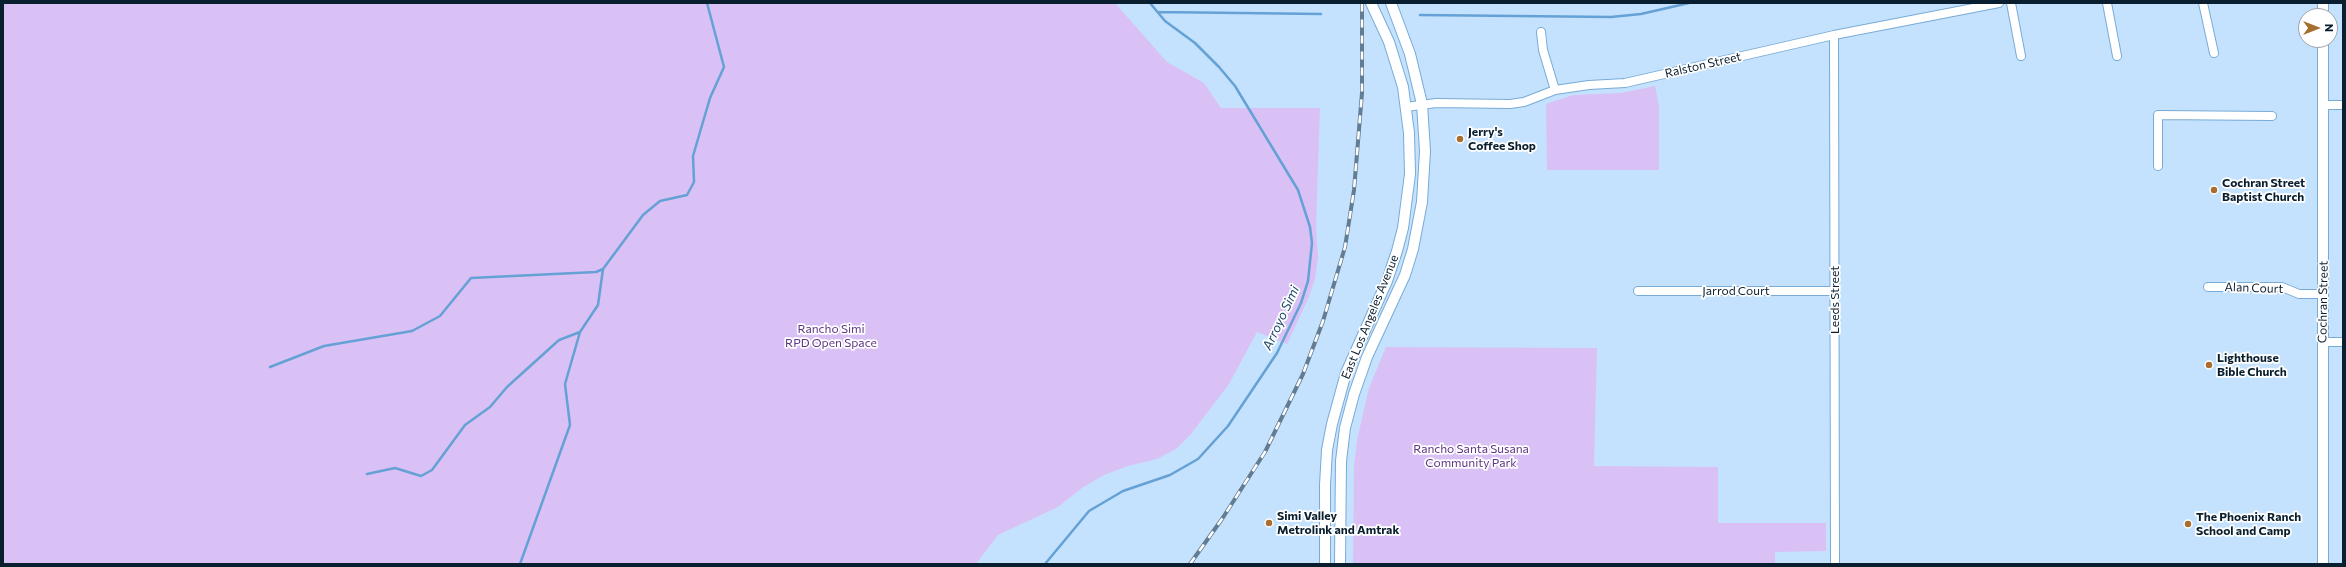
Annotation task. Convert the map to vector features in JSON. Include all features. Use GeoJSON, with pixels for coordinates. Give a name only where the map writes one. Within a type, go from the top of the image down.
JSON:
{"type":"FeatureCollection","features":[{"type":"Feature","properties":{"kind":"main road","name":"East Los Angeles Avenue"},"geometry":{"type":"LineString","coordinates":[[1325,564],[1325,485],[1327,450],[1346,373],[1387,281],[1403,228],[1410,174],[1409,133],[1406,107],[1397,63],[1371,3]]}},
{"type":"Feature","properties":{"kind":"main road","name":"East Los Angeles Avenue"},"geometry":{"type":"LineString","coordinates":[[1340,564],[1341,461],[1346,428],[1359,379],[1401,286],[1413,250],[1421,208],[1424,175],[1425,132],[1422,104],[1410,54],[1391,3]]}},
{"type":"Feature","properties":{"kind":"main road","name":"Cochran Street"},"geometry":{"type":"LineString","coordinates":[[2323,48],[2323,564]]}},
{"type":"Feature","properties":{"kind":"street","name":"Ralston Street"},"geometry":{"type":"LineString","coordinates":[[1406,107],[1422,104],[1510,104],[1524,102],[1555,90],[1589,85],[1624,83],[1834,36],[1999,3]]}},
{"type":"Feature","properties":{"kind":"street"},"geometry":{"type":"LineString","coordinates":[[2011,3],[2021,56]]}},
{"type":"Feature","properties":{"kind":"street"},"geometry":{"type":"LineString","coordinates":[[2107,3],[2117,56]]}},
{"type":"Feature","properties":{"kind":"street"},"geometry":{"type":"LineString","coordinates":[[2203,3],[2214,53]]}},
{"type":"Feature","properties":{"kind":"street"},"geometry":{"type":"LineString","coordinates":[[1541,32],[1543,50],[1555,90]]}},
{"type":"Feature","properties":{"kind":"street","name":"Leeds Street"},"geometry":{"type":"LineString","coordinates":[[1834,36],[1835,564]]}},
{"type":"Feature","properties":{"kind":"street"},"geometry":{"type":"LineString","coordinates":[[2323,105],[2343,105]]}},
{"type":"Feature","properties":{"kind":"street"},"geometry":{"type":"LineString","coordinates":[[2158,166],[2158,115],[2272,116]]}},
{"type":"Feature","properties":{"kind":"street","name":"Alan Court"},"geometry":{"type":"LineString","coordinates":[[2208,286],[2282,287],[2299,294],[2324,294]]}},
{"type":"Feature","properties":{"kind":"street","name":"Jarrod Court"},"geometry":{"type":"LineString","coordinates":[[1638,290],[1835,290]]}},
{"type":"Feature","properties":{"kind":"street"},"geometry":{"type":"LineString","coordinates":[[2323,342],[2343,342]]}},
{"type":"Feature","properties":{"kind":"green space","name":"Rancho Simi RPD Open Space"},"geometry":{"type":"Polygon","coordinates":[[[3,3],[1115,3],[1167,62],[1204,83],[1221,108],[1320,108],[1316,225],[1318,257],[1315,279],[1308,299],[1287,344],[1257,332],[1229,384],[1191,434],[1176,449],[1157,459],[1128,466],[1104,475],[1082,488],[1058,507],[998,535],[976,564],[3,564],[3,3]]]}},
{"type":"Feature","properties":{"kind":"green space"},"geometry":{"type":"Polygon","coordinates":[[[1655,86],[1659,106],[1659,170],[1547,170],[1546,104],[1573,95],[1621,93],[1655,86]]]}},
{"type":"Feature","properties":{"kind":"green space","name":"Rancho Santa Susana Community Park"},"geometry":{"type":"Polygon","coordinates":[[[1386,347],[1597,348],[1594,466],[1718,467],[1718,523],[1826,523],[1826,551],[1775,552],[1775,564],[1353,564],[1354,466],[1357,440],[1369,388],[1386,347]]]}},
{"type":"Feature","properties":{"kind":"waterway"},"geometry":{"type":"LineString","coordinates":[[367,474],[395,468],[421,476],[432,470],[465,425],[490,407],[507,387],[559,340],[580,332],[598,305],[603,269],[643,215],[660,201],[687,195],[694,182],[693,156],[710,98],[724,67],[707,3]]}},
{"type":"Feature","properties":{"kind":"waterway","name":"Arroyo Simi"},"geometry":{"type":"LineString","coordinates":[[1045,564],[1089,511],[1123,491],[1170,475],[1198,459],[1228,426],[1277,353],[1301,303],[1308,281],[1312,243],[1310,227],[1298,190],[1235,86],[1219,67],[1195,43],[1165,21],[1150,3]]}},
{"type":"Feature","properties":{"kind":"waterway"},"geometry":{"type":"LineString","coordinates":[[1420,15],[1611,17],[1641,14],[1689,3]]}},
{"type":"Feature","properties":{"kind":"waterway"},"geometry":{"type":"LineString","coordinates":[[1158,12],[1321,14]]}},
{"type":"Feature","properties":{"kind":"waterway"},"geometry":{"type":"LineString","coordinates":[[270,367],[324,346],[412,331],[440,316],[471,278],[596,272],[603,269]]}},
{"type":"Feature","properties":{"kind":"waterway"},"geometry":{"type":"LineString","coordinates":[[520,564],[570,425],[565,384],[580,332]]}},
{"type":"Feature","properties":{"kind":"railway"},"geometry":{"type":"LineString","coordinates":[[1190,564],[1222,519],[1265,452],[1303,374],[1323,321],[1345,247],[1354,190],[1362,93],[1362,3]]}},
{"type":"Feature","properties":{"kind":"place","name":"Jerry's Coffee Shop"},"geometry":{"type":"Point","coordinates":[1460,139]}},
{"type":"Feature","properties":{"kind":"place","name":"Cochran Street Baptist Church"},"geometry":{"type":"Point","coordinates":[2214,190]}},
{"type":"Feature","properties":{"kind":"place","name":"Lighthouse Bible Church"},"geometry":{"type":"Point","coordinates":[2209,365]}},
{"type":"Feature","properties":{"kind":"place","name":"Simi Valley Metrolink and Amtrak"},"geometry":{"type":"Point","coordinates":[1269,523]}},
{"type":"Feature","properties":{"kind":"place","name":"The Phoenix Ranch School and Camp"},"geometry":{"type":"Point","coordinates":[2188,524]}}]}
